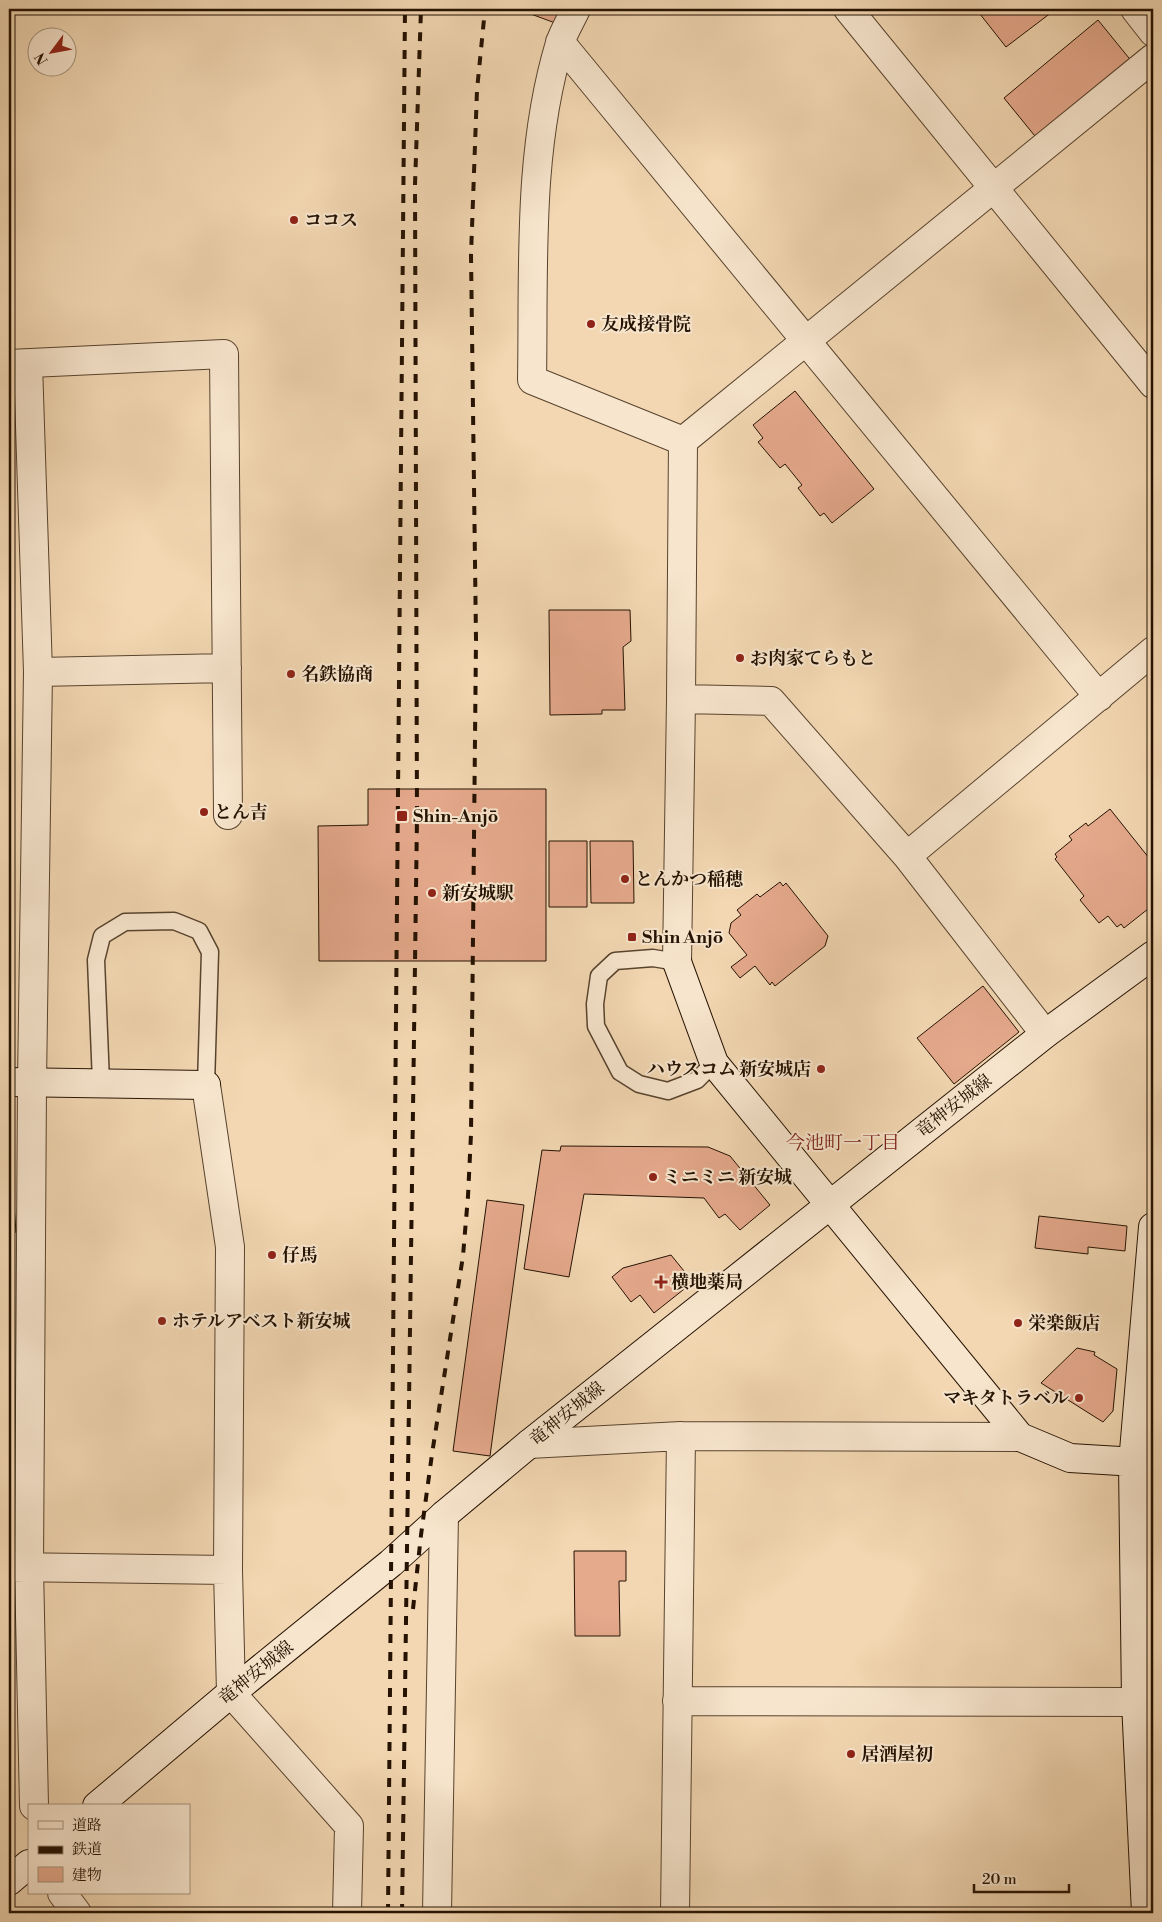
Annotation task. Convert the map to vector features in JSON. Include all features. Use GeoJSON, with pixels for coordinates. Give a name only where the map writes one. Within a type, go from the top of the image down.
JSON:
{"type":"FeatureCollection","features":[{"type":"Feature","properties":{"kind":"street"},"geometry":{"type":"LineString","coordinates":[[576,9],[560,42],[542,121],[535,204],[532,380],[683,441]]}},
{"type":"Feature","properties":{"kind":"street"},"geometry":{"type":"LineString","coordinates":[[848,9],[1153,384]]}},
{"type":"Feature","properties":{"kind":"street"},"geometry":{"type":"LineString","coordinates":[[1135,9],[1153,32]]}},
{"type":"Feature","properties":{"kind":"street"},"geometry":{"type":"LineString","coordinates":[[560,42],[1099,697]]}},
{"type":"Feature","properties":{"kind":"street"},"geometry":{"type":"LineString","coordinates":[[683,441],[1153,58]]}},
{"type":"Feature","properties":{"kind":"street"},"geometry":{"type":"LineString","coordinates":[[34,1804],[19,1567],[20,1082],[38,672],[18,364],[224,354],[228,816]]}},
{"type":"Feature","properties":{"kind":"street"},"geometry":{"type":"LineString","coordinates":[[683,441],[676,962],[714,1062],[1020,1437]]}},
{"type":"Feature","properties":{"kind":"street"},"geometry":{"type":"LineString","coordinates":[[907,856],[1153,651]]}},
{"type":"Feature","properties":{"kind":"street"},"geometry":{"type":"LineString","coordinates":[[38,672],[227,668]]}},
{"type":"Feature","properties":{"kind":"street"},"geometry":{"type":"LineString","coordinates":[[681,699],[771,701],[907,856],[1046,1034]]}},
{"type":"Feature","properties":{"kind":"street","name":"竜神安城線"},"geometry":{"type":"LineString","coordinates":[[99,1804],[231,1693],[391,1563],[444,1515],[529,1444],[1046,1034],[1153,955]]}},
{"type":"Feature","properties":{"kind":"street"},"geometry":{"type":"LineString","coordinates":[[20,1082],[206,1085],[230,1246],[228,1570],[231,1693],[349,1826],[347,1913]]}},
{"type":"Feature","properties":{"kind":"street"},"geometry":{"type":"LineString","coordinates":[[1146,1913],[1136,1702],[1143,1463],[1153,1227]]}},
{"type":"Feature","properties":{"kind":"street"},"geometry":{"type":"LineString","coordinates":[[675,1913],[681,1436]]}},
{"type":"Feature","properties":{"kind":"street"},"geometry":{"type":"LineString","coordinates":[[529,1444],[681,1436],[1020,1437],[1070,1458],[1143,1463]]}},
{"type":"Feature","properties":{"kind":"street"},"geometry":{"type":"LineString","coordinates":[[437,1913],[444,1515]]}},
{"type":"Feature","properties":{"kind":"street"},"geometry":{"type":"LineString","coordinates":[[19,1567],[228,1570]]}},
{"type":"Feature","properties":{"kind":"street"},"geometry":{"type":"LineString","coordinates":[[678,1701],[1136,1702]]}},
{"type":"Feature","properties":{"kind":"street"},"geometry":{"type":"LineString","coordinates":[[9,1881],[28,1865]]}},
{"type":"Feature","properties":{"kind":"street"},"geometry":{"type":"LineString","coordinates":[[63,1894],[77,1913]]}},
{"type":"Feature","properties":{"kind":"lane"},"geometry":{"type":"LineString","coordinates":[[101,1082],[96,960],[102,936],[125,922],[174,921],[199,931],[210,952],[206,1085]]}},
{"type":"Feature","properties":{"kind":"lane"},"geometry":{"type":"LineString","coordinates":[[676,962],[653,958],[616,961],[599,976],[595,1004],[596,1026],[620,1072],[639,1084],[668,1091],[697,1080],[714,1062]]}},
{"type":"Feature","properties":{"kind":"building"},"geometry":{"type":"Polygon","coordinates":[[[521,9],[564,9],[558,24],[521,9]]]}},
{"type":"Feature","properties":{"kind":"building"},"geometry":{"type":"Polygon","coordinates":[[[976,9],[1056,9],[1006,47],[976,9]]]}},
{"type":"Feature","properties":{"kind":"building"},"geometry":{"type":"Polygon","coordinates":[[[1098,20],[1133,63],[1039,141],[1004,98],[1098,20]]]}},
{"type":"Feature","properties":{"kind":"building"},"geometry":{"type":"Polygon","coordinates":[[[795,391],[874,489],[832,523],[824,513],[820,516],[798,488],[802,485],[785,464],[780,468],[758,442],[763,438],[753,425],[795,391]]]}},
{"type":"Feature","properties":{"kind":"building"},"geometry":{"type":"Polygon","coordinates":[[[549,610],[630,610],[631,641],[623,647],[625,710],[602,710],[602,714],[550,715],[549,610]]]}},
{"type":"Feature","properties":{"kind":"building","name":"新安城駅"},"geometry":{"type":"Polygon","coordinates":[[[368,789],[546,789],[546,961],[319,961],[318,826],[368,825],[368,789]]]}},
{"type":"Feature","properties":{"kind":"building"},"geometry":{"type":"Polygon","coordinates":[[[1110,809],[1153,863],[1153,905],[1124,928],[1121,924],[1117,927],[1108,916],[1099,923],[1080,900],[1084,896],[1055,859],[1057,857],[1055,854],[1072,840],[1069,836],[1086,823],[1088,826],[1110,809]]]}},
{"type":"Feature","properties":{"kind":"building"},"geometry":{"type":"Polygon","coordinates":[[[549,841],[587,841],[587,907],[549,907],[549,841]]]}},
{"type":"Feature","properties":{"kind":"building"},"geometry":{"type":"Polygon","coordinates":[[[590,841],[633,841],[634,903],[591,903],[590,841]]]}},
{"type":"Feature","properties":{"kind":"building"},"geometry":{"type":"Polygon","coordinates":[[[780,882],[783,886],[786,883],[828,936],[825,946],[775,986],[772,982],[770,985],[755,966],[740,978],[731,967],[747,955],[729,933],[731,923],[741,915],[737,910],[757,894],[760,897],[780,882]]]}},
{"type":"Feature","properties":{"kind":"building"},"geometry":{"type":"Polygon","coordinates":[[[983,986],[1019,1032],[954,1084],[917,1038],[983,986]]]}},
{"type":"Feature","properties":{"kind":"building"},"geometry":{"type":"Polygon","coordinates":[[[561,1146],[708,1147],[730,1156],[770,1205],[740,1230],[725,1214],[719,1218],[704,1198],[584,1194],[569,1277],[524,1269],[542,1150],[560,1151],[561,1146]]]}},
{"type":"Feature","properties":{"kind":"building"},"geometry":{"type":"Polygon","coordinates":[[[12,1179],[16,1232],[9,1233],[9,1180],[12,1179]]]}},
{"type":"Feature","properties":{"kind":"building"},"geometry":{"type":"Polygon","coordinates":[[[487,1200],[524,1205],[490,1456],[453,1451],[487,1200]]]}},
{"type":"Feature","properties":{"kind":"building"},"geometry":{"type":"Polygon","coordinates":[[[1039,1216],[1127,1226],[1125,1251],[1088,1247],[1088,1254],[1035,1248],[1039,1216]]]}},
{"type":"Feature","properties":{"kind":"building"},"geometry":{"type":"Polygon","coordinates":[[[9,1254],[12,1254],[12,1312],[9,1312],[9,1254]]]}},
{"type":"Feature","properties":{"kind":"building"},"geometry":{"type":"Polygon","coordinates":[[[671,1255],[693,1282],[654,1313],[640,1295],[631,1302],[612,1277],[623,1268],[671,1255]]]}},
{"type":"Feature","properties":{"kind":"building"},"geometry":{"type":"Polygon","coordinates":[[[9,1322],[13,1322],[15,1398],[9,1399],[9,1322]]]}},
{"type":"Feature","properties":{"kind":"building"},"geometry":{"type":"Polygon","coordinates":[[[1077,1348],[1095,1352],[1094,1355],[1117,1369],[1113,1411],[1103,1422],[1041,1383],[1077,1348]]]}},
{"type":"Feature","properties":{"kind":"building"},"geometry":{"type":"Polygon","coordinates":[[[574,1551],[626,1551],[626,1581],[619,1581],[620,1636],[575,1636],[574,1551]]]}},
{"type":"Feature","properties":{"kind":"railway"},"geometry":{"type":"LineString","coordinates":[[388,1913],[405,9]]}},
{"type":"Feature","properties":{"kind":"railway"},"geometry":{"type":"LineString","coordinates":[[402,1913],[417,817],[415,185],[421,9]]}},
{"type":"Feature","properties":{"kind":"railway"},"geometry":{"type":"LineString","coordinates":[[413,1609],[432,1454],[463,1256],[471,1134],[476,639],[471,255],[477,90],[485,9]]}},
{"type":"Feature","properties":{"kind":"place","name":"ココス"},"geometry":{"type":"Point","coordinates":[294,220]}},
{"type":"Feature","properties":{"kind":"place","name":"友成接骨院"},"geometry":{"type":"Point","coordinates":[591,324]}},
{"type":"Feature","properties":{"kind":"place","name":"お肉家てらもと"},"geometry":{"type":"Point","coordinates":[740,658]}},
{"type":"Feature","properties":{"kind":"place","name":"名鉄協商"},"geometry":{"type":"Point","coordinates":[291,674]}},
{"type":"Feature","properties":{"kind":"place","name":"とん吉"},"geometry":{"type":"Point","coordinates":[204,812]}},
{"type":"Feature","properties":{"kind":"place","name":"Shin-Anjō"},"geometry":{"type":"Point","coordinates":[402,816]}},
{"type":"Feature","properties":{"kind":"place","name":"とんかつ稲穂"},"geometry":{"type":"Point","coordinates":[625,879]}},
{"type":"Feature","properties":{"kind":"place","name":"新安城駅"},"geometry":{"type":"Point","coordinates":[432,893]}},
{"type":"Feature","properties":{"kind":"place","name":"Shin Anjō"},"geometry":{"type":"Point","coordinates":[632,937]}},
{"type":"Feature","properties":{"kind":"place","name":"ハウスコム 新安城店"},"geometry":{"type":"Point","coordinates":[821,1069]}},
{"type":"Feature","properties":{"kind":"place","name":"ミニミニ 新安城"},"geometry":{"type":"Point","coordinates":[653,1177]}},
{"type":"Feature","properties":{"kind":"place","name":"仔馬"},"geometry":{"type":"Point","coordinates":[272,1255]}},
{"type":"Feature","properties":{"kind":"place","name":"横地薬局"},"geometry":{"type":"Point","coordinates":[661,1282]}},
{"type":"Feature","properties":{"kind":"place","name":"ホテルアベスト新安城"},"geometry":{"type":"Point","coordinates":[162,1321]}},
{"type":"Feature","properties":{"kind":"place","name":"栄楽飯店"},"geometry":{"type":"Point","coordinates":[1018,1323]}},
{"type":"Feature","properties":{"kind":"place","name":"マキタトラベル"},"geometry":{"type":"Point","coordinates":[1079,1398]}},
{"type":"Feature","properties":{"kind":"place","name":"居酒屋初"},"geometry":{"type":"Point","coordinates":[851,1754]}},
{"type":"Feature","properties":{"kind":"district","name":"今池町一丁目"},"geometry":{"type":"Point","coordinates":[843,1143]}}]}
